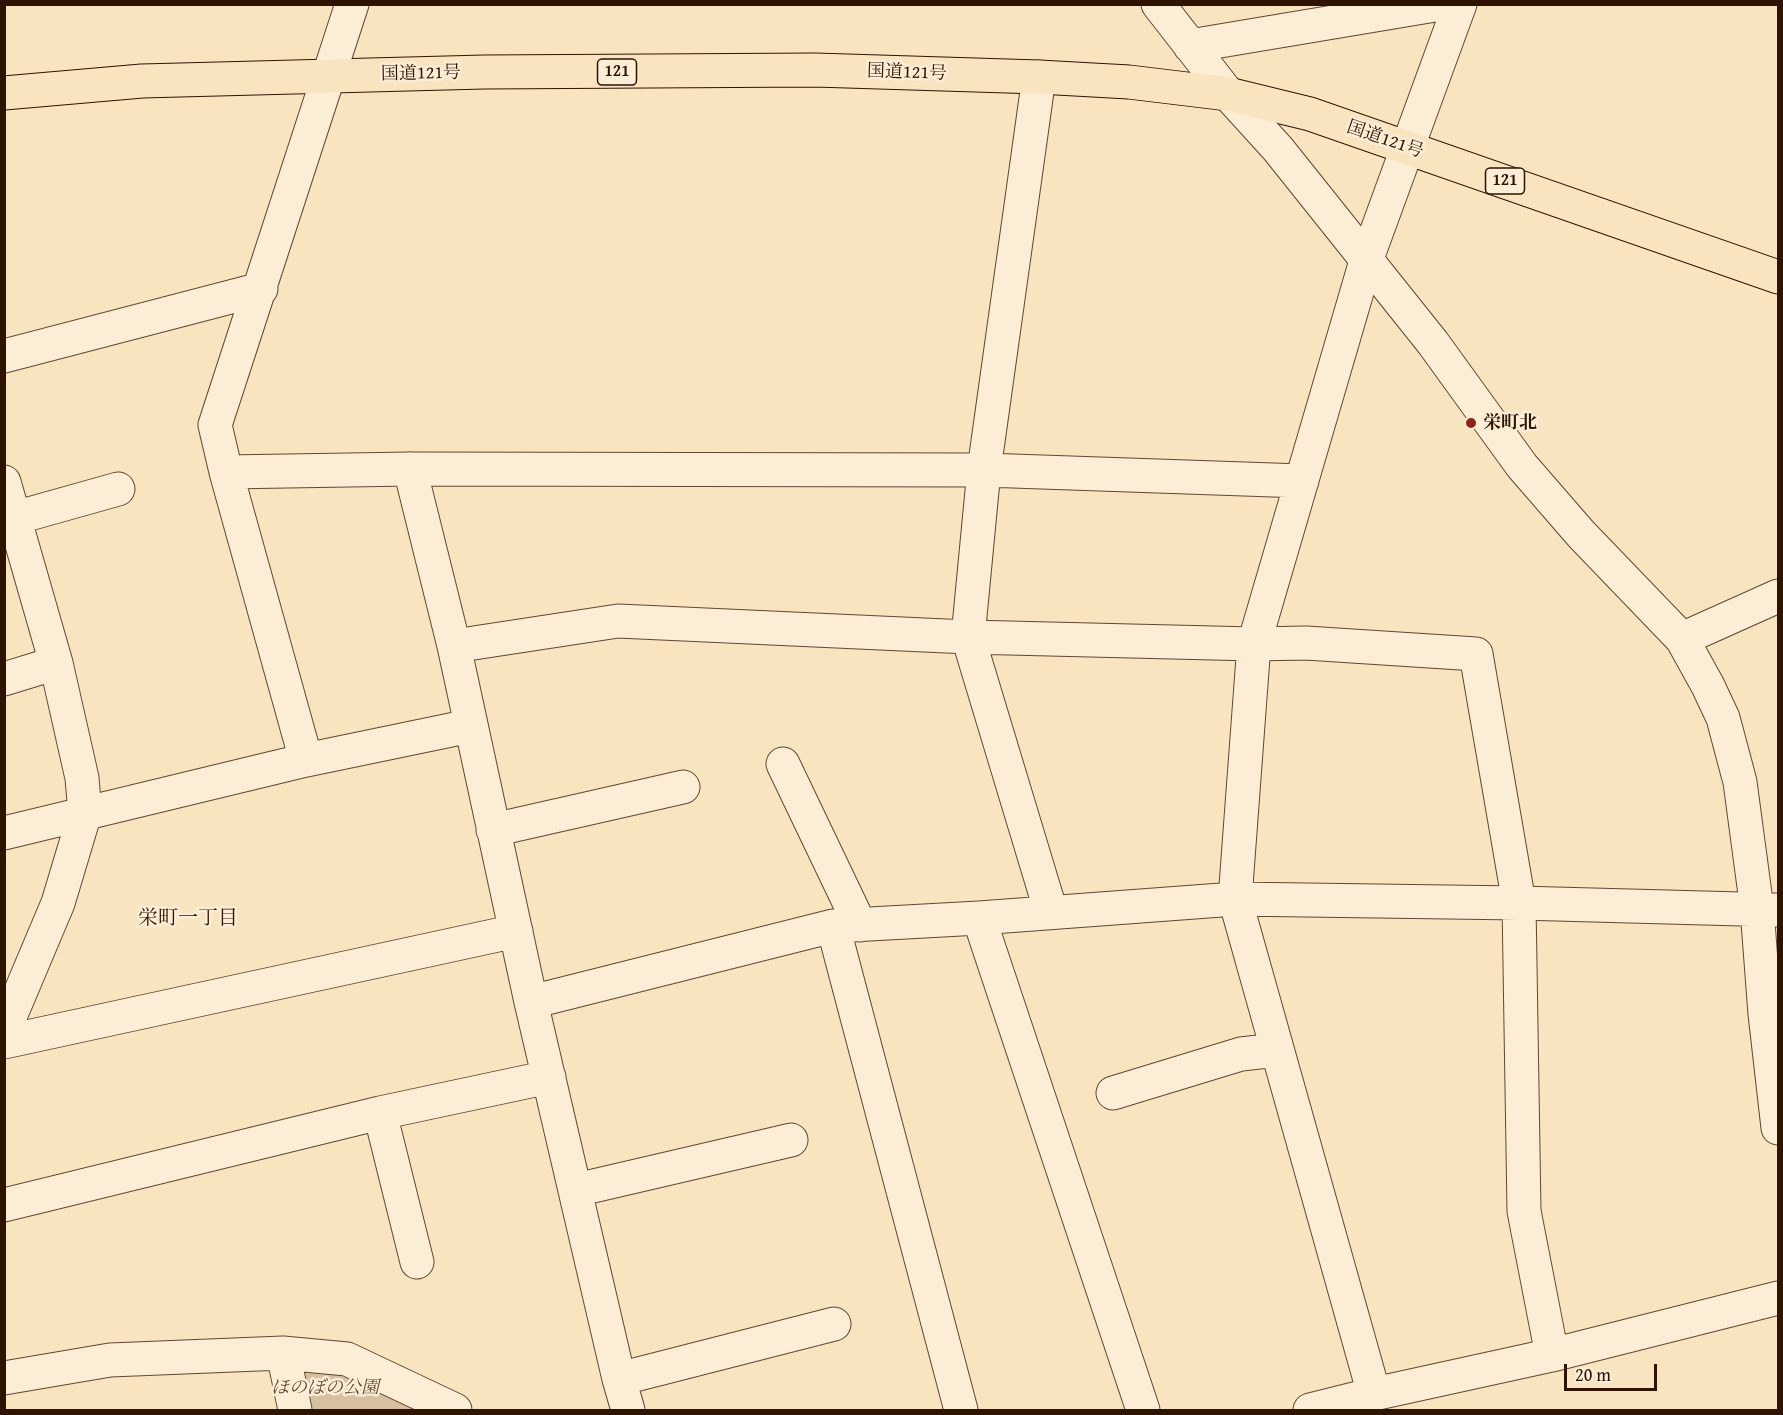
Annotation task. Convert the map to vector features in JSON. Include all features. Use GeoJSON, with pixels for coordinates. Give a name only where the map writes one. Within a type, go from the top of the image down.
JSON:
{"type":"FeatureCollection","features":[{"type":"Feature","properties":{"kind":"highway","name":"国道121号"},"geometry":{"type":"LineString","coordinates":[[4,93],[142,81],[484,72],[815,70],[1129,82],[1228,94],[1310,114],[1779,277]]}},
{"type":"Feature","properties":{"kind":"street"},"geometry":{"type":"LineString","coordinates":[[306,760],[215,425],[352,4]]}},
{"type":"Feature","properties":{"kind":"street"},"geometry":{"type":"LineString","coordinates":[[1158,4],[1228,94],[1278,149],[1432,343],[1522,466],[1581,534],[1682,639],[1708,686],[1723,718],[1733,750],[1768,910],[1765,1014],[1779,1128]]}},
{"type":"Feature","properties":{"kind":"street"},"geometry":{"type":"LineString","coordinates":[[1190,46],[1441,4]]}},
{"type":"Feature","properties":{"kind":"street"},"geometry":{"type":"LineString","coordinates":[[1374,1394],[1235,899],[1254,644],[1366,261],[1460,4]]}},
{"type":"Feature","properties":{"kind":"street"},"geometry":{"type":"LineString","coordinates":[[1039,77],[984,470],[968,637],[1051,912]]}},
{"type":"Feature","properties":{"kind":"street"},"geometry":{"type":"LineString","coordinates":[[4,356],[261,289]]}},
{"type":"Feature","properties":{"kind":"street"},"geometry":{"type":"LineString","coordinates":[[226,472],[410,469],[984,470],[1302,482]]}},
{"type":"Feature","properties":{"kind":"street"},"geometry":{"type":"LineString","coordinates":[[410,469],[454,646],[531,1002],[628,1410]]}},
{"type":"Feature","properties":{"kind":"street"},"geometry":{"type":"LineString","coordinates":[[4,482],[9,520],[56,663],[82,778],[85,813],[58,903],[4,1031]]}},
{"type":"Feature","properties":{"kind":"street"},"geometry":{"type":"LineString","coordinates":[[9,520],[118,489]]}},
{"type":"Feature","properties":{"kind":"street"},"geometry":{"type":"LineString","coordinates":[[1682,639],[1779,596]]}},
{"type":"Feature","properties":{"kind":"street"},"geometry":{"type":"LineString","coordinates":[[454,646],[618,621],[968,637],[1254,644],[1306,643],[1476,654],[1519,903],[1524,1211],[1552,1355]]}},
{"type":"Feature","properties":{"kind":"street"},"geometry":{"type":"LineString","coordinates":[[4,679],[56,663]]}},
{"type":"Feature","properties":{"kind":"street"},"geometry":{"type":"LineString","coordinates":[[4,832],[306,760],[470,726]]}},
{"type":"Feature","properties":{"kind":"street"},"geometry":{"type":"LineString","coordinates":[[783,764],[846,925],[961,1410]]}},
{"type":"Feature","properties":{"kind":"street"},"geometry":{"type":"LineString","coordinates":[[493,830],[683,787]]}},
{"type":"Feature","properties":{"kind":"street"},"geometry":{"type":"LineString","coordinates":[[531,1002],[846,925],[979,918],[1235,899],[1519,903],[1768,910]]}},
{"type":"Feature","properties":{"kind":"street"},"geometry":{"type":"LineString","coordinates":[[979,918],[1143,1410]]}},
{"type":"Feature","properties":{"kind":"street"},"geometry":{"type":"LineString","coordinates":[[4,1042],[516,931]]}},
{"type":"Feature","properties":{"kind":"street"},"geometry":{"type":"LineString","coordinates":[[1113,1093],[1241,1054],[1277,1050]]}},
{"type":"Feature","properties":{"kind":"street"},"geometry":{"type":"LineString","coordinates":[[4,1205],[380,1113],[549,1077]]}},
{"type":"Feature","properties":{"kind":"street"},"geometry":{"type":"LineString","coordinates":[[380,1113],[417,1262]]}},
{"type":"Feature","properties":{"kind":"street"},"geometry":{"type":"LineString","coordinates":[[576,1190],[791,1140]]}},
{"type":"Feature","properties":{"kind":"street"},"geometry":{"type":"LineString","coordinates":[[1310,1410],[1552,1355],[1779,1298]]}},
{"type":"Feature","properties":{"kind":"street"},"geometry":{"type":"LineString","coordinates":[[619,1379],[834,1324]]}},
{"type":"Feature","properties":{"kind":"street"},"geometry":{"type":"LineString","coordinates":[[4,1378],[110,1360],[283,1353],[347,1359],[455,1410]]}},
{"type":"Feature","properties":{"kind":"street"},"geometry":{"type":"LineString","coordinates":[[283,1353],[295,1410]]}},
{"type":"Feature","properties":{"kind":"green space","name":"ほのぼの公園"},"geometry":{"type":"Polygon","coordinates":[[[318,1361],[420,1410],[307,1410],[299,1375],[318,1361]]]}},
{"type":"Feature","properties":{"kind":"place","name":"栄町北"},"geometry":{"type":"Point","coordinates":[1471,423]}},
{"type":"Feature","properties":{"kind":"district","name":"栄町一丁目"},"geometry":{"type":"Point","coordinates":[188,919]}}]}
